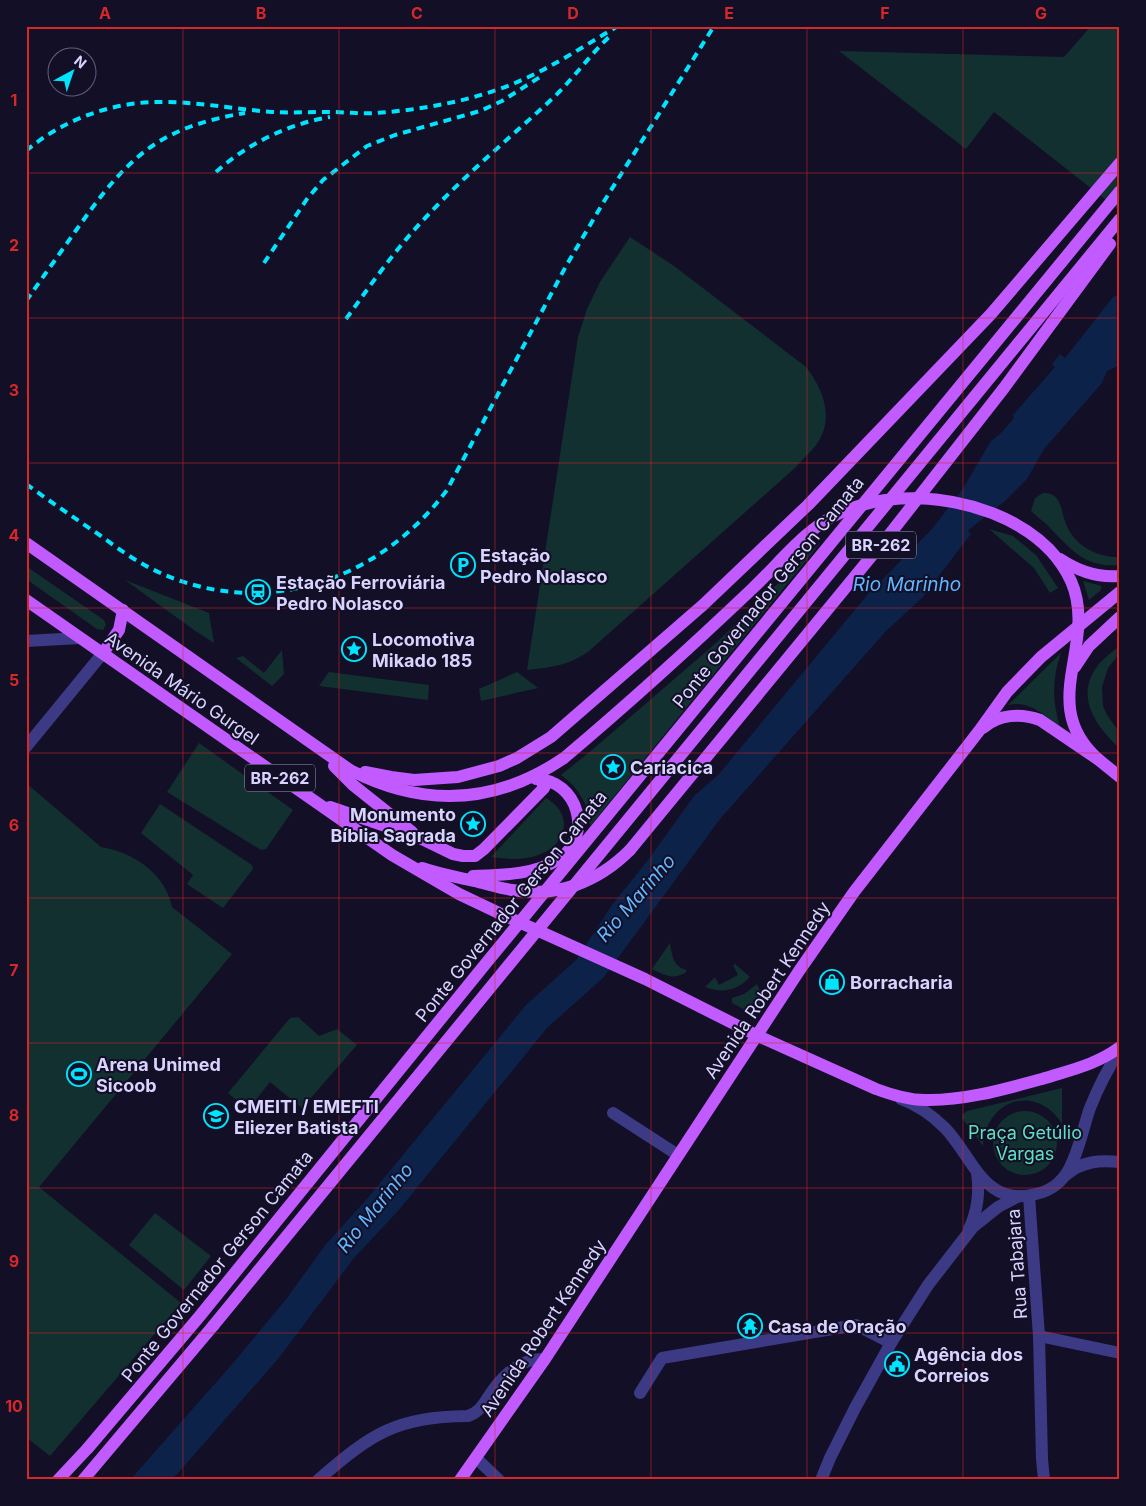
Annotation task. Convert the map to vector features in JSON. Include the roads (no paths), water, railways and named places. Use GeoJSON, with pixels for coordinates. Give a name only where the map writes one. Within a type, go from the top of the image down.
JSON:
{"type":"FeatureCollection","features":[{"type":"Feature","properties":{"kind":"main road","name":"BR-262"},"geometry":{"type":"LineString","coordinates":[[332,759],[370,773],[391,777],[421,780],[458,777],[479,772],[517,758],[557,732],[696,612],[808,505],[992,314],[1078,210],[1120,163]]}},
{"type":"Feature","properties":{"kind":"main road","name":"Ponte Governador Gerson Camata"},"geometry":{"type":"LineString","coordinates":[[60,1480],[199,1318],[493,955],[1120,190]]}},
{"type":"Feature","properties":{"kind":"main road","name":"Ponte Governador Gerson Camata"},"geometry":{"type":"LineString","coordinates":[[83,1480],[213,1326],[1120,219]]}},
{"type":"Feature","properties":{"kind":"main road","name":"BR-262"},"geometry":{"type":"LineString","coordinates":[[392,856],[427,869],[511,890],[544,892],[576,886],[599,876],[619,861],[893,530],[1004,388],[1120,230]]}},
{"type":"Feature","properties":{"kind":"main road"},"geometry":{"type":"LineString","coordinates":[[332,759],[356,774],[382,785],[429,796],[470,796],[535,779],[579,745],[721,618],[816,526],[842,512],[862,505],[882,501],[923,498],[964,504],[1000,516],[1032,534],[1067,564],[1091,574],[1120,576]]}},
{"type":"Feature","properties":{"kind":"main road","name":"Avenida Mário Gurgel"},"geometry":{"type":"LineString","coordinates":[[26,544],[123,610],[332,759]]}},
{"type":"Feature","properties":{"kind":"main road"},"geometry":{"type":"LineString","coordinates":[[1056,556],[1072,583],[1078,605],[1078,626],[1069,686],[1069,710],[1074,727],[1082,743],[1099,760]]}},
{"type":"Feature","properties":{"kind":"main road","name":"Avenida Robert Kennedy"},"geometry":{"type":"LineString","coordinates":[[460,1480],[545,1359],[799,971],[854,892],[997,705],[1023,674],[1120,592]]}},
{"type":"Feature","properties":{"kind":"main road","name":"Avenida Mário Gurgel"},"geometry":{"type":"LineString","coordinates":[[26,600],[392,856]]}},
{"type":"Feature","properties":{"kind":"main road"},"geometry":{"type":"LineString","coordinates":[[102,653],[119,630],[123,610]]}},
{"type":"Feature","properties":{"kind":"main road"},"geometry":{"type":"LineString","coordinates":[[1069,686],[1082,654],[1100,634],[1120,617]]}},
{"type":"Feature","properties":{"kind":"main road"},"geometry":{"type":"LineString","coordinates":[[979,731],[1005,717],[1015,715],[1032,717],[1040,720],[1099,760],[1120,777]]}},
{"type":"Feature","properties":{"kind":"main road"},"geometry":{"type":"LineString","coordinates":[[314,745],[353,785],[420,838]]}},
{"type":"Feature","properties":{"kind":"main road"},"geometry":{"type":"LineString","coordinates":[[315,802],[420,838],[448,852],[462,856],[475,856],[544,788],[535,779]]}},
{"type":"Feature","properties":{"kind":"main road"},"geometry":{"type":"LineString","coordinates":[[458,877],[499,875],[535,869],[558,860],[571,848],[578,832],[576,807],[565,791],[557,785],[535,779]]}},
{"type":"Feature","properties":{"kind":"main road"},"geometry":{"type":"LineString","coordinates":[[392,856],[459,894],[645,979],[758,1036],[892,1095],[923,1100],[939,1100],[995,1091],[1084,1067],[1120,1048]]}},
{"type":"Feature","properties":{"kind":"street"},"geometry":{"type":"LineString","coordinates":[[26,641],[80,638]]}},
{"type":"Feature","properties":{"kind":"street"},"geometry":{"type":"LineString","coordinates":[[26,748],[102,653]]}},
{"type":"Feature","properties":{"kind":"street"},"geometry":{"type":"LineString","coordinates":[[1062,1178],[1072,1162],[1097,1092],[1120,1048]]}},
{"type":"Feature","properties":{"kind":"street"},"geometry":{"type":"LineString","coordinates":[[892,1095],[920,1108],[944,1127],[955,1138],[984,1182],[1000,1192],[1024,1196]]}},
{"type":"Feature","properties":{"kind":"street"},"geometry":{"type":"LineString","coordinates":[[613,1113],[678,1155]]}},
{"type":"Feature","properties":{"kind":"street"},"geometry":{"type":"LineString","coordinates":[[821,1480],[855,1408],[891,1343],[928,1285],[963,1239],[985,1216],[1008,1201],[1048,1190],[1062,1178],[1086,1163],[1105,1160],[1120,1162]]}},
{"type":"Feature","properties":{"kind":"street"},"geometry":{"type":"LineString","coordinates":[[963,1239],[975,1217],[978,1205],[977,1173]]}},
{"type":"Feature","properties":{"kind":"street","name":"Rua Tabajara"},"geometry":{"type":"LineString","coordinates":[[1024,1196],[1040,1336],[1044,1480]]}},
{"type":"Feature","properties":{"kind":"street"},"geometry":{"type":"LineString","coordinates":[[640,1393],[662,1358],[856,1325],[891,1343]]}},
{"type":"Feature","properties":{"kind":"street"},"geometry":{"type":"LineString","coordinates":[[1040,1336],[1120,1353]]}},
{"type":"Feature","properties":{"kind":"street"},"geometry":{"type":"LineString","coordinates":[[318,1480],[362,1444],[388,1429],[427,1418],[468,1416],[473,1414],[482,1407],[493,1389],[512,1369],[527,1360],[545,1359]]}},
{"type":"Feature","properties":{"kind":"street"},"geometry":{"type":"LineString","coordinates":[[476,1458],[499,1480]]}},
{"type":"Feature","properties":{"kind":"water","name":"Rio Marinho"},"geometry":{"type":"Polygon","coordinates":[[[1120,294],[1120,365],[1107,371],[1102,383],[1044,449],[1027,479],[1005,501],[968,531],[971,534],[922,598],[886,631],[720,819],[604,977],[547,1028],[398,1211],[354,1258],[278,1359],[172,1480],[130,1480],[234,1362],[287,1298],[326,1244],[366,1200],[526,1005],[576,960],[612,905],[648,860],[694,796],[719,774],[868,594],[932,529],[962,490],[991,441],[1014,418],[1013,415],[1055,367],[1052,364],[1060,354],[1065,358],[1113,297],[1120,294]]]}},
{"type":"Feature","properties":{"kind":"railway"},"geometry":{"type":"LineString","coordinates":[[26,151],[54,131],[86,116],[103,110],[138,103],[184,103],[272,112],[364,113],[410,110],[446,104],[499,89],[542,71],[618,26]]}},
{"type":"Feature","properties":{"kind":"railway"},"geometry":{"type":"LineString","coordinates":[[26,484],[139,562],[193,585],[234,592],[274,592],[314,584],[352,570],[387,549],[419,522],[447,490],[566,266],[603,203],[714,26]]}},
{"type":"Feature","properties":{"kind":"railway"},"geometry":{"type":"LineString","coordinates":[[346,319],[395,252],[428,215],[553,98],[609,37]]}},
{"type":"Feature","properties":{"kind":"railway"},"geometry":{"type":"LineString","coordinates":[[264,263],[307,199],[323,180],[367,146],[395,135],[480,111],[502,101],[540,77]]}},
{"type":"Feature","properties":{"kind":"railway"},"geometry":{"type":"LineString","coordinates":[[26,301],[100,198],[134,160],[155,144],[179,131],[218,118],[245,113]]}},
{"type":"Feature","properties":{"kind":"railway"},"geometry":{"type":"LineString","coordinates":[[216,172],[241,153],[269,137],[314,120],[330,117]]}},
{"type":"Feature","properties":{"kind":"place","name":"Estação Pedro Nolasco"},"geometry":{"type":"Point","coordinates":[463,565]}},
{"type":"Feature","properties":{"kind":"place","name":"Estação Ferroviária Pedro Nolasco"},"geometry":{"type":"Point","coordinates":[258,592]}},
{"type":"Feature","properties":{"kind":"place","name":"Locomotiva Mikado 185"},"geometry":{"type":"Point","coordinates":[354,649]}},
{"type":"Feature","properties":{"kind":"place","name":"Cariacica"},"geometry":{"type":"Point","coordinates":[613,767]}},
{"type":"Feature","properties":{"kind":"place","name":"Monumento Bíblia Sagrada"},"geometry":{"type":"Point","coordinates":[473,824]}},
{"type":"Feature","properties":{"kind":"place","name":"Borracharia"},"geometry":{"type":"Point","coordinates":[832,982]}},
{"type":"Feature","properties":{"kind":"place","name":"Arena Unimed Sicoob"},"geometry":{"type":"Point","coordinates":[79,1074]}},
{"type":"Feature","properties":{"kind":"place","name":"CMEITI / EMEFTI Eliezer Batista"},"geometry":{"type":"Point","coordinates":[216,1116]}},
{"type":"Feature","properties":{"kind":"place","name":"Casa de Oração"},"geometry":{"type":"Point","coordinates":[750,1326]}},
{"type":"Feature","properties":{"kind":"place","name":"Agência dos Correios"},"geometry":{"type":"Point","coordinates":[897,1364]}},
{"type":"Feature","properties":{"kind":"park label","name":"Praça Getúlio Vargas"},"geometry":{"type":"Point","coordinates":[1025,1142]}}]}
